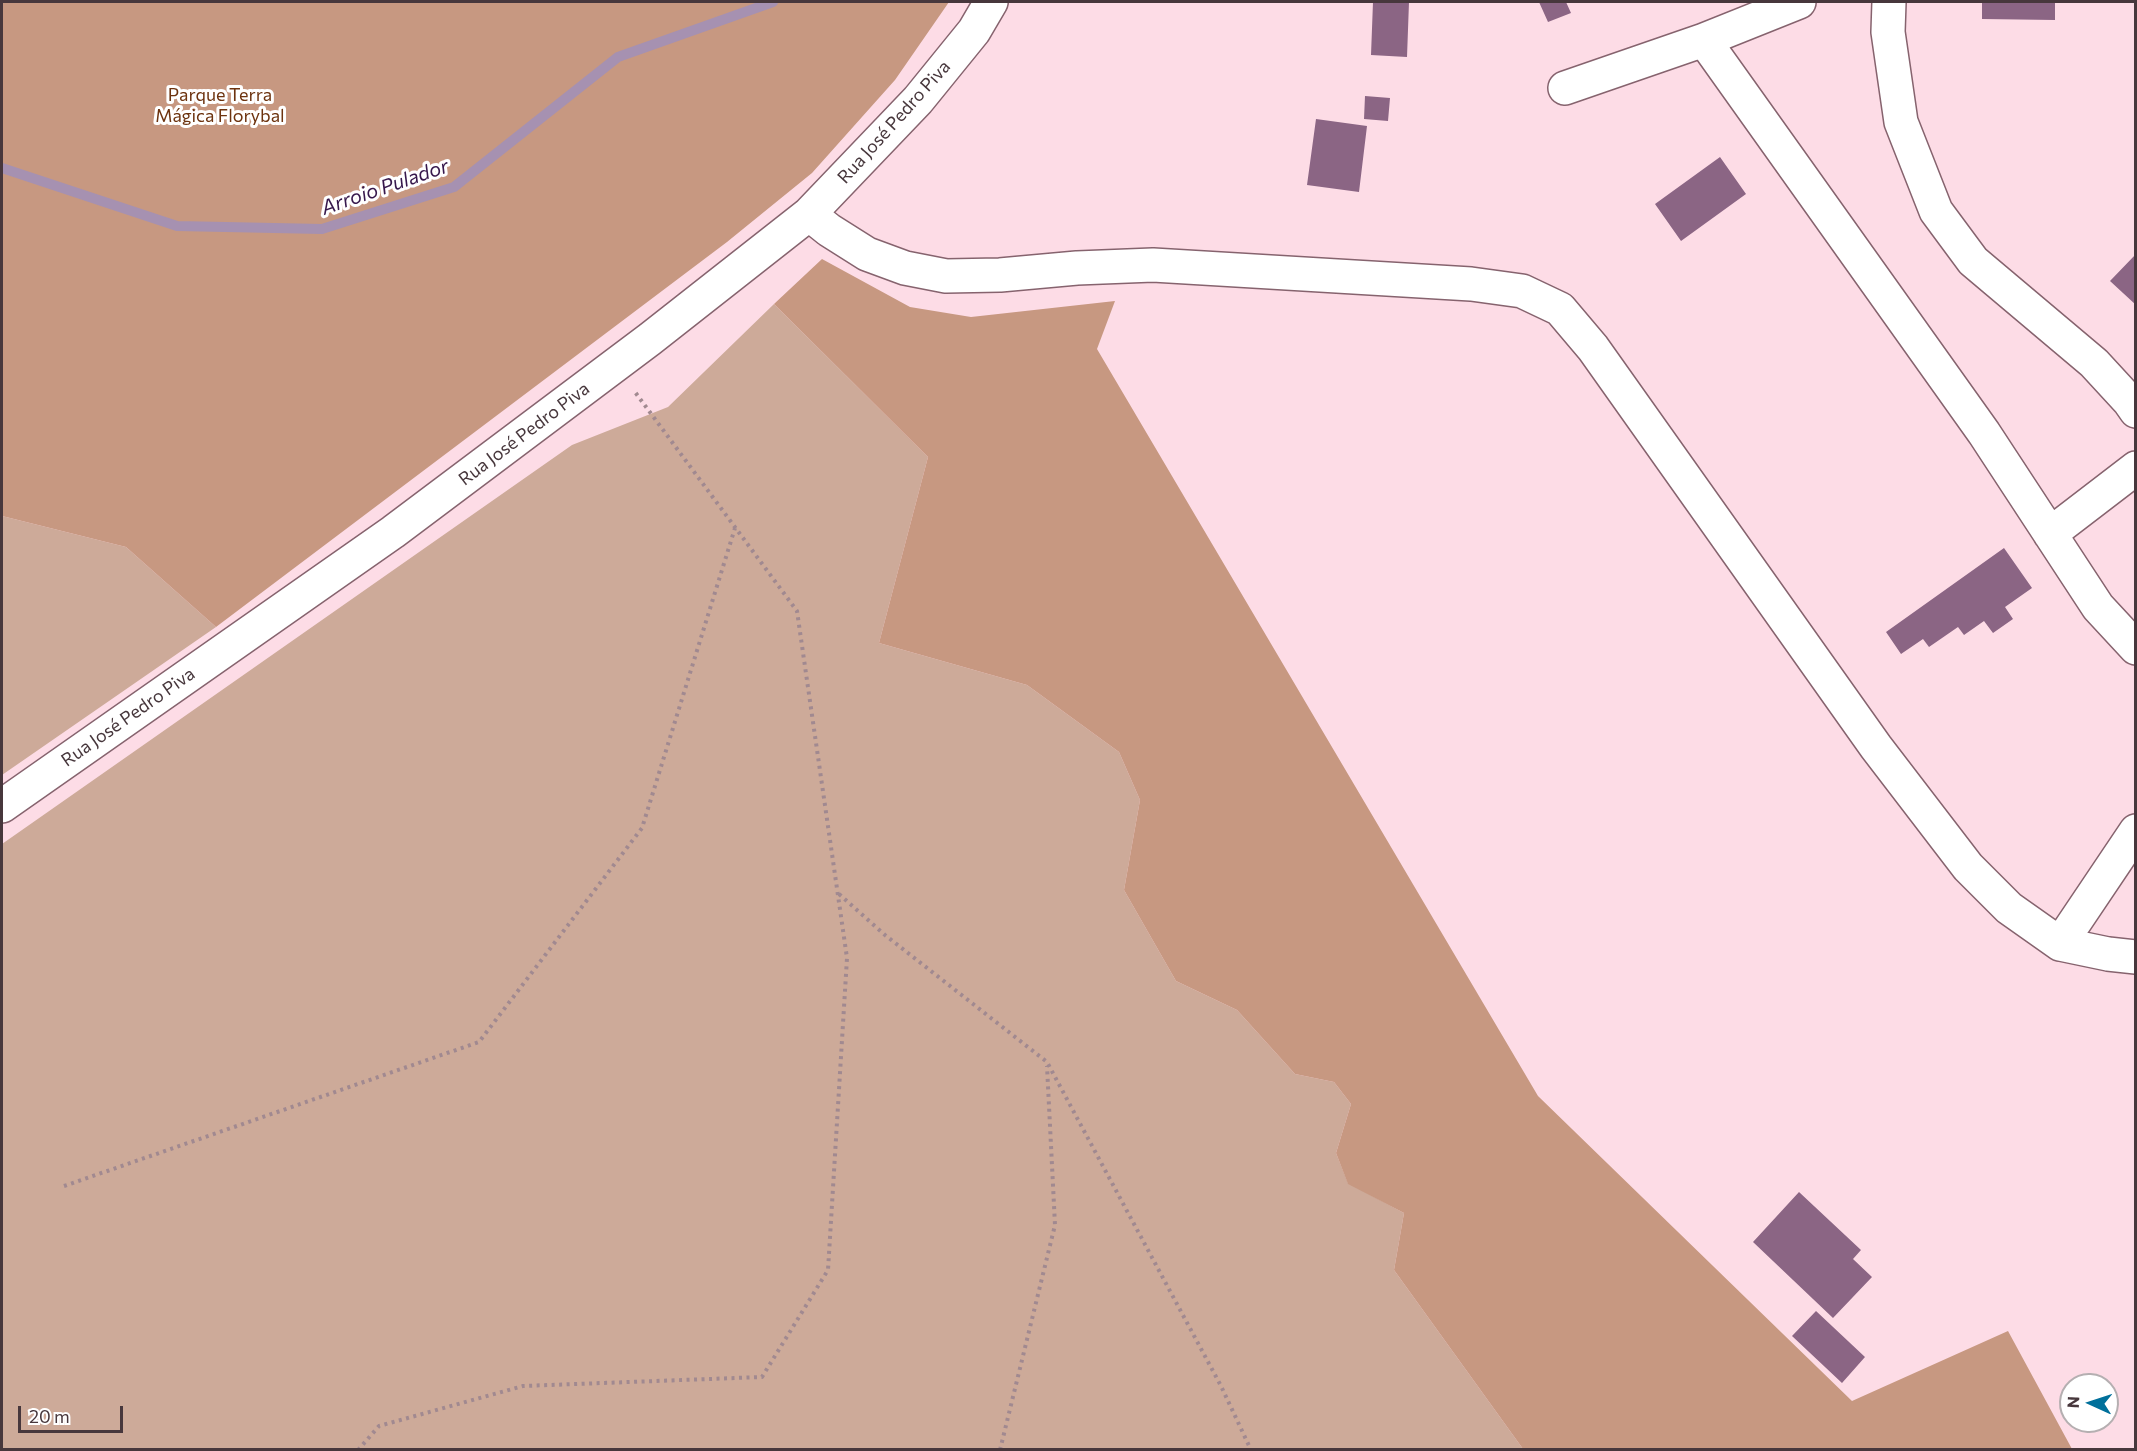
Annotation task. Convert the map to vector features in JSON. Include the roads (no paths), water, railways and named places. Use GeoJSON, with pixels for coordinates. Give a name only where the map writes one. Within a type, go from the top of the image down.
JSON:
{"type":"FeatureCollection","features":[{"type":"Feature","properties":{"kind":"street","name":"Rua José Pedro Piva"},"geometry":{"type":"LineString","coordinates":[[2,806],[393,532],[615,365],[809,214],[918,100],[974,31],[991,2]]}},
{"type":"Feature","properties":{"kind":"street"},"geometry":{"type":"LineString","coordinates":[[1565,88],[1704,40],[1799,2]]}},
{"type":"Feature","properties":{"kind":"street"},"geometry":{"type":"LineString","coordinates":[[1889,2],[1888,32],[1901,122],[1936,211],[1973,261],[2094,363],[2136,411]]}},
{"type":"Feature","properties":{"kind":"street"},"geometry":{"type":"LineString","coordinates":[[1704,40],[1984,433],[2098,607],[2136,648]]}},
{"type":"Feature","properties":{"kind":"street"},"geometry":{"type":"LineString","coordinates":[[809,214],[829,230],[867,254],[905,268],[946,276],[1000,275],[1077,268],[1153,265],[1471,284],[1522,291],[1560,309],[1593,348],[1876,747],[1968,867],[2009,908],[2060,944],[2136,957]]}},
{"type":"Feature","properties":{"kind":"street"},"geometry":{"type":"LineString","coordinates":[[2050,534],[2136,468]]}},
{"type":"Feature","properties":{"kind":"street"},"geometry":{"type":"LineString","coordinates":[[2060,944],[2136,831]]}},
{"type":"Feature","properties":{"kind":"waterway","name":"Arroio Pulador"},"geometry":{"type":"LineString","coordinates":[[2,168],[177,226],[322,229],[454,187],[618,57],[773,2]]}},
{"type":"Feature","properties":{"kind":"park label","name":"Parque Terra Mágica Florybal"},"geometry":{"type":"Point","coordinates":[220,106]}}]}
